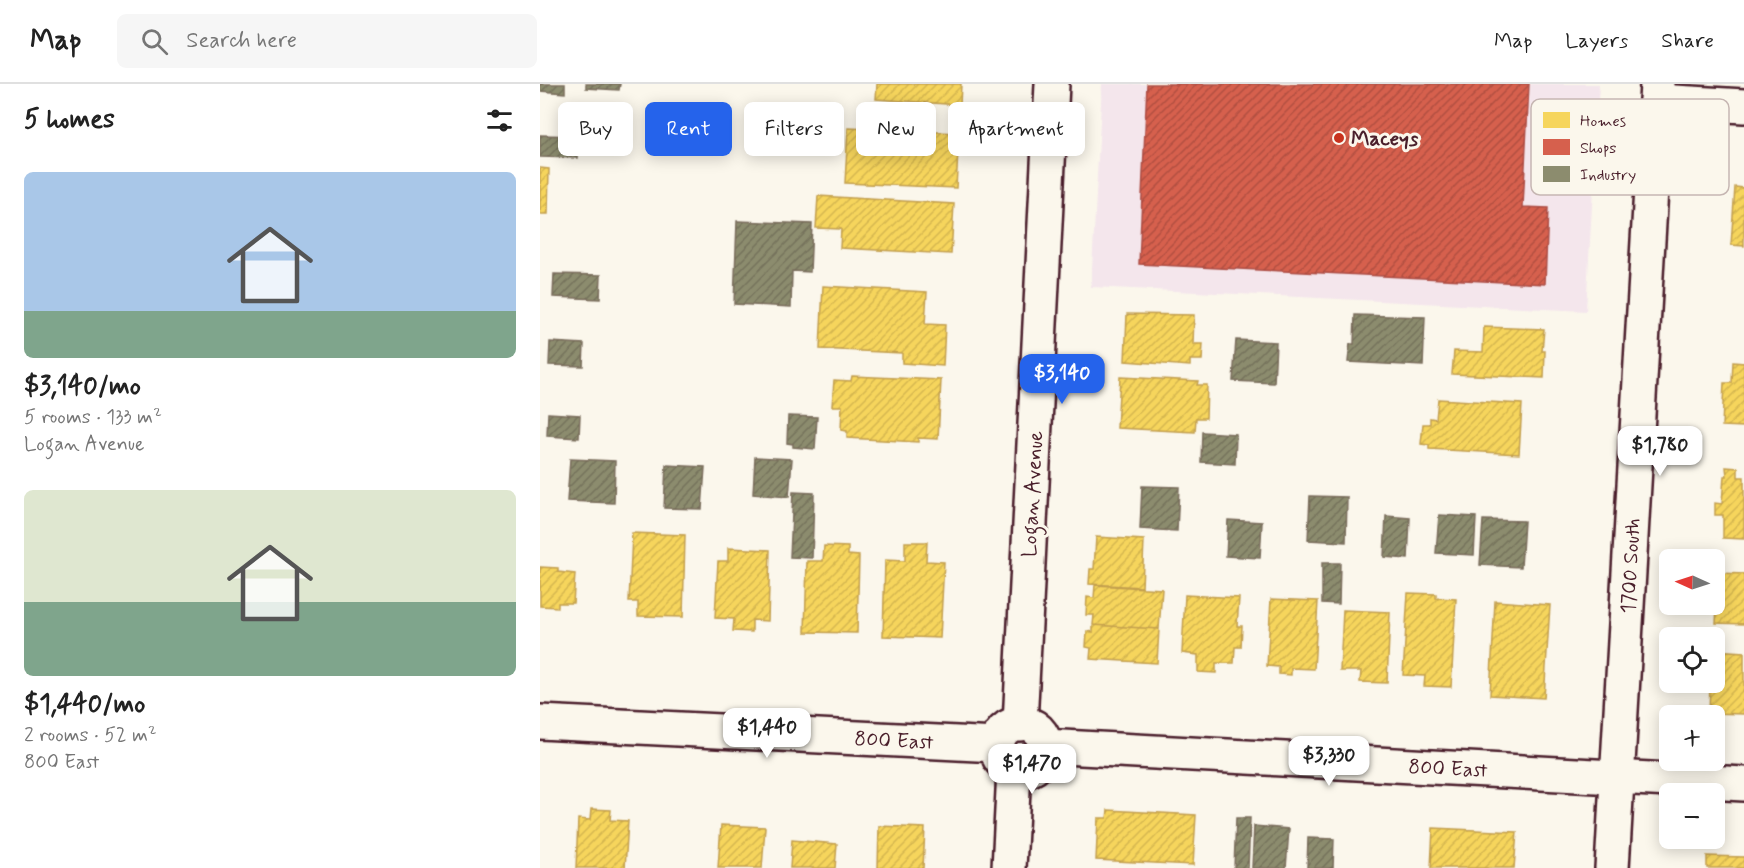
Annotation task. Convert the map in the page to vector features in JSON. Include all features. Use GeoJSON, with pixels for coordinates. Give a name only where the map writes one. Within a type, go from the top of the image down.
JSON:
{"type":"FeatureCollection","features":[{"type":"Feature","properties":{"kind":"street","name":"Logan Avenue"},"geometry":{"type":"LineString","coordinates":[[1009,868],[1010,747],[1052,84]]}},
{"type":"Feature","properties":{"kind":"street"},"geometry":{"type":"LineString","coordinates":[[1657,93],[1697,99]]}},
{"type":"Feature","properties":{"kind":"street"},"geometry":{"type":"LineString","coordinates":[[1729,104],[1744,106]]}},
{"type":"Feature","properties":{"kind":"street","name":"1700 South"},"geometry":{"type":"LineString","coordinates":[[1612,868],[1651,195]]}},
{"type":"Feature","properties":{"kind":"street","name":"800 East"},"geometry":{"type":"LineString","coordinates":[[540,722],[1010,747],[1029,725],[1035,728],[1044,740],[1044,746],[1744,784]]}},
{"type":"Feature","properties":{"kind":"shaded area"},"geometry":{"type":"Polygon","coordinates":[[[1102,84],[1599,84],[1598,99],[1531,99],[1531,195],[1593,195],[1586,311],[1091,287],[1102,84]]]}},
{"type":"Feature","properties":{"kind":"building: Homes"},"geometry":{"type":"Polygon","coordinates":[[[877,84],[961,84],[960,102],[948,102],[948,104],[876,99],[877,84]]]}},
{"type":"Feature","properties":{"kind":"building: Homes"},"geometry":{"type":"Polygon","coordinates":[[[848,128],[856,128],[856,156],[936,156],[936,132],[948,133],[948,156],[958,156],[956,188],[845,183],[848,128]]]}},
{"type":"Feature","properties":{"kind":"building: Homes"},"geometry":{"type":"Polygon","coordinates":[[[540,168],[549,169],[548,214],[540,214],[540,168]]]}},
{"type":"Feature","properties":{"kind":"building: Homes"},"geometry":{"type":"Polygon","coordinates":[[[1735,187],[1744,188],[1744,246],[1731,245],[1735,187]]]}},
{"type":"Feature","properties":{"kind":"building: Homes"},"geometry":{"type":"Polygon","coordinates":[[[818,196],[954,204],[951,254],[840,248],[841,229],[816,228],[818,196]]]}},
{"type":"Feature","properties":{"kind":"building: Homes"},"geometry":{"type":"Polygon","coordinates":[[[823,286],[927,292],[925,324],[945,325],[943,366],[902,363],[902,353],[820,349],[823,286]]]}},
{"type":"Feature","properties":{"kind":"building: Homes"},"geometry":{"type":"Polygon","coordinates":[[[1127,314],[1194,315],[1193,344],[1203,344],[1202,360],[1190,360],[1190,366],[1125,361],[1127,314]]]}},
{"type":"Feature","properties":{"kind":"building: Homes"},"geometry":{"type":"Polygon","coordinates":[[[1484,327],[1544,329],[1542,351],[1545,351],[1544,378],[1452,374],[1454,351],[1483,352],[1484,327]]]}},
{"type":"Feature","properties":{"kind":"building: Homes"},"geometry":{"type":"Polygon","coordinates":[[[1733,362],[1744,363],[1744,427],[1722,426],[1724,383],[1732,383],[1733,362]]]}},
{"type":"Feature","properties":{"kind":"building: Homes"},"geometry":{"type":"Polygon","coordinates":[[[852,376],[941,380],[938,439],[918,438],[918,442],[847,438],[847,431],[841,430],[842,406],[832,406],[834,380],[851,381],[852,376]]]}},
{"type":"Feature","properties":{"kind":"building: Homes"},"geometry":{"type":"Polygon","coordinates":[[[1120,377],[1198,381],[1197,385],[1207,385],[1206,418],[1196,418],[1195,432],[1117,428],[1120,377]]]}},
{"type":"Feature","properties":{"kind":"building: Homes"},"geometry":{"type":"Polygon","coordinates":[[[1438,399],[1522,404],[1519,454],[1429,449],[1429,445],[1421,444],[1423,424],[1430,424],[1430,418],[1436,419],[1438,399]]]}},
{"type":"Feature","properties":{"kind":"building: Homes"},"geometry":{"type":"Polygon","coordinates":[[[1726,467],[1738,468],[1738,477],[1744,477],[1744,539],[1723,538],[1723,515],[1715,515],[1715,503],[1722,504],[1724,476],[1727,476],[1726,467]]]}},
{"type":"Feature","properties":{"kind":"building: Homes"},"geometry":{"type":"Polygon","coordinates":[[[632,533],[685,535],[683,617],[638,616],[638,602],[629,602],[632,533]]]}},
{"type":"Feature","properties":{"kind":"building: Homes"},"geometry":{"type":"Polygon","coordinates":[[[1096,537],[1144,540],[1142,587],[1089,584],[1090,569],[1094,569],[1096,537]]]}},
{"type":"Feature","properties":{"kind":"building: Homes"},"geometry":{"type":"Polygon","coordinates":[[[905,542],[927,542],[926,561],[944,562],[940,638],[883,636],[885,560],[905,561],[905,542]]]}},
{"type":"Feature","properties":{"kind":"building: Homes"},"geometry":{"type":"Polygon","coordinates":[[[824,546],[848,547],[848,555],[859,556],[857,633],[805,632],[807,561],[823,561],[824,546]]]}},
{"type":"Feature","properties":{"kind":"building: Homes"},"geometry":{"type":"Polygon","coordinates":[[[728,548],[770,550],[768,621],[752,620],[752,632],[733,631],[734,619],[715,618],[718,561],[728,561],[728,548]]]}},
{"type":"Feature","properties":{"kind":"building: Homes"},"geometry":{"type":"Polygon","coordinates":[[[540,567],[558,568],[558,572],[575,574],[573,603],[558,603],[558,607],[540,606],[540,567]]]}},
{"type":"Feature","properties":{"kind":"building: Homes"},"geometry":{"type":"Polygon","coordinates":[[[1725,573],[1744,574],[1744,624],[1716,623],[1716,615],[1725,615],[1725,573]]]}},
{"type":"Feature","properties":{"kind":"building: Homes"},"geometry":{"type":"Polygon","coordinates":[[[1095,585],[1162,589],[1159,629],[1093,625],[1094,615],[1086,615],[1087,597],[1094,598],[1095,585]]]}},
{"type":"Feature","properties":{"kind":"building: Homes"},"geometry":{"type":"Polygon","coordinates":[[[1408,593],[1436,594],[1436,598],[1456,599],[1451,687],[1424,686],[1425,676],[1403,675],[1408,593]]]}},
{"type":"Feature","properties":{"kind":"building: Homes"},"geometry":{"type":"Polygon","coordinates":[[[1185,595],[1239,598],[1237,626],[1242,626],[1241,647],[1235,647],[1234,663],[1216,663],[1216,673],[1198,672],[1198,655],[1182,653],[1185,595]]]}},
{"type":"Feature","properties":{"kind":"building: Homes"},"geometry":{"type":"Polygon","coordinates":[[[1271,599],[1318,601],[1314,669],[1291,668],[1291,675],[1279,674],[1279,667],[1267,666],[1271,599]]]}},
{"type":"Feature","properties":{"kind":"building: Homes"},"geometry":{"type":"Polygon","coordinates":[[[1495,601],[1550,605],[1544,698],[1490,695],[1495,601]]]}},
{"type":"Feature","properties":{"kind":"building: Homes"},"geometry":{"type":"Polygon","coordinates":[[[1343,610],[1390,612],[1387,683],[1360,682],[1361,671],[1340,671],[1343,610]]]}},
{"type":"Feature","properties":{"kind":"building: Homes"},"geometry":{"type":"Polygon","coordinates":[[[1093,625],[1159,629],[1157,663],[1090,659],[1091,648],[1086,647],[1087,631],[1093,632],[1093,625]]]}},
{"type":"Feature","properties":{"kind":"building: Homes"},"geometry":{"type":"Polygon","coordinates":[[[1725,651],[1744,652],[1744,714],[1725,713],[1725,705],[1709,705],[1710,693],[1725,693],[1725,651]]]}},
{"type":"Feature","properties":{"kind":"building: Homes"},"geometry":{"type":"Polygon","coordinates":[[[591,809],[611,810],[610,820],[628,821],[625,868],[576,868],[578,819],[590,820],[591,809]]]}},
{"type":"Feature","properties":{"kind":"building: Homes"},"geometry":{"type":"Polygon","coordinates":[[[1108,810],[1196,815],[1193,865],[1096,860],[1098,818],[1107,818],[1108,810]]]}},
{"type":"Feature","properties":{"kind":"building: Homes"},"geometry":{"type":"Polygon","coordinates":[[[721,825],[765,827],[762,868],[718,868],[721,825]]]}},
{"type":"Feature","properties":{"kind":"building: Homes"},"geometry":{"type":"Polygon","coordinates":[[[879,826],[925,828],[923,868],[878,868],[879,826]]]}},
{"type":"Feature","properties":{"kind":"building: Homes"},"geometry":{"type":"Polygon","coordinates":[[[1433,828],[1517,832],[1514,868],[1431,868],[1433,828]]]}},
{"type":"Feature","properties":{"kind":"building: Homes"},"geometry":{"type":"Polygon","coordinates":[[[792,840],[837,844],[835,868],[790,868],[792,840]]]}},
{"type":"Feature","properties":{"kind":"building: Homes"},"geometry":{"type":"Polygon","coordinates":[[[1707,856],[1744,857],[1744,868],[1707,868],[1707,856]]]}},
{"type":"Feature","properties":{"kind":"building: Shops"},"geometry":{"type":"Polygon","coordinates":[[[1147,84],[1529,84],[1523,207],[1548,208],[1545,284],[1139,264],[1147,84]]]}},
{"type":"Feature","properties":{"kind":"building: Industry"},"geometry":{"type":"Polygon","coordinates":[[[540,84],[565,84],[565,93],[540,91],[540,84]]]}},
{"type":"Feature","properties":{"kind":"building: Industry"},"geometry":{"type":"Polygon","coordinates":[[[586,84],[620,84],[619,90],[586,88],[586,84]]]}},
{"type":"Feature","properties":{"kind":"building: Industry"},"geometry":{"type":"Polygon","coordinates":[[[540,135],[558,135],[558,156],[578,156],[578,158],[540,157],[540,135]]]}},
{"type":"Feature","properties":{"kind":"building: Industry"},"geometry":{"type":"Polygon","coordinates":[[[737,221],[812,224],[810,272],[792,271],[791,307],[734,304],[737,221]]]}},
{"type":"Feature","properties":{"kind":"building: Industry"},"geometry":{"type":"Polygon","coordinates":[[[554,274],[601,275],[600,299],[553,297],[554,274]]]}},
{"type":"Feature","properties":{"kind":"building: Industry"},"geometry":{"type":"Polygon","coordinates":[[[1355,315],[1425,317],[1423,366],[1348,362],[1350,344],[1354,344],[1355,315]]]}},
{"type":"Feature","properties":{"kind":"building: Industry"},"geometry":{"type":"Polygon","coordinates":[[[1236,340],[1276,342],[1274,383],[1233,381],[1236,340]]]}},
{"type":"Feature","properties":{"kind":"building: Industry"},"geometry":{"type":"Polygon","coordinates":[[[550,342],[584,344],[583,366],[549,365],[550,342]]]}},
{"type":"Feature","properties":{"kind":"building: Industry"},"geometry":{"type":"Polygon","coordinates":[[[548,413],[580,415],[579,438],[547,436],[548,413]]]}},
{"type":"Feature","properties":{"kind":"building: Industry"},"geometry":{"type":"Polygon","coordinates":[[[788,416],[817,417],[815,449],[793,447],[793,444],[787,443],[788,416]]]}},
{"type":"Feature","properties":{"kind":"building: Industry"},"geometry":{"type":"Polygon","coordinates":[[[1202,432],[1236,434],[1235,464],[1201,462],[1202,432]]]}},
{"type":"Feature","properties":{"kind":"building: Industry"},"geometry":{"type":"Polygon","coordinates":[[[755,457],[792,459],[789,497],[753,494],[755,457]]]}},
{"type":"Feature","properties":{"kind":"building: Industry"},"geometry":{"type":"Polygon","coordinates":[[[570,459],[615,461],[614,503],[567,501],[570,459]]]}},
{"type":"Feature","properties":{"kind":"building: Industry"},"geometry":{"type":"Polygon","coordinates":[[[666,465],[705,467],[702,509],[664,508],[666,465]]]}},
{"type":"Feature","properties":{"kind":"building: Industry"},"geometry":{"type":"Polygon","coordinates":[[[1142,486],[1179,487],[1177,531],[1140,529],[1142,486]]]}},
{"type":"Feature","properties":{"kind":"building: Industry"},"geometry":{"type":"Polygon","coordinates":[[[793,492],[814,493],[812,558],[790,557],[793,492]]]}},
{"type":"Feature","properties":{"kind":"building: Industry"},"geometry":{"type":"Polygon","coordinates":[[[1310,496],[1347,497],[1346,542],[1308,540],[1310,496]]]}},
{"type":"Feature","properties":{"kind":"building: Industry"},"geometry":{"type":"Polygon","coordinates":[[[1439,515],[1476,517],[1474,555],[1436,553],[1439,515]]]}},
{"type":"Feature","properties":{"kind":"building: Industry"},"geometry":{"type":"Polygon","coordinates":[[[1386,516],[1410,518],[1408,559],[1384,557],[1386,516]]]}},
{"type":"Feature","properties":{"kind":"building: Industry"},"geometry":{"type":"Polygon","coordinates":[[[1228,520],[1262,522],[1260,558],[1226,556],[1228,520]]]}},
{"type":"Feature","properties":{"kind":"building: Industry"},"geometry":{"type":"Polygon","coordinates":[[[1483,520],[1524,521],[1521,567],[1480,565],[1483,520]]]}},
{"type":"Feature","properties":{"kind":"building: Industry"},"geometry":{"type":"Polygon","coordinates":[[[1322,563],[1340,563],[1339,604],[1322,603],[1322,563]]]}},
{"type":"Feature","properties":{"kind":"building: Industry"},"geometry":{"type":"Polygon","coordinates":[[[1236,818],[1250,818],[1248,868],[1234,868],[1236,818]]]}},
{"type":"Feature","properties":{"kind":"building: Industry"},"geometry":{"type":"Polygon","coordinates":[[[1254,826],[1289,829],[1286,868],[1252,868],[1254,826]]]}},
{"type":"Feature","properties":{"kind":"building: Industry"},"geometry":{"type":"Polygon","coordinates":[[[1308,838],[1334,839],[1333,868],[1307,868],[1308,838]]]}},
{"type":"Feature","properties":{"kind":"place","name":"Maceys"},"geometry":{"type":"Point","coordinates":[1339,138]}}]}
